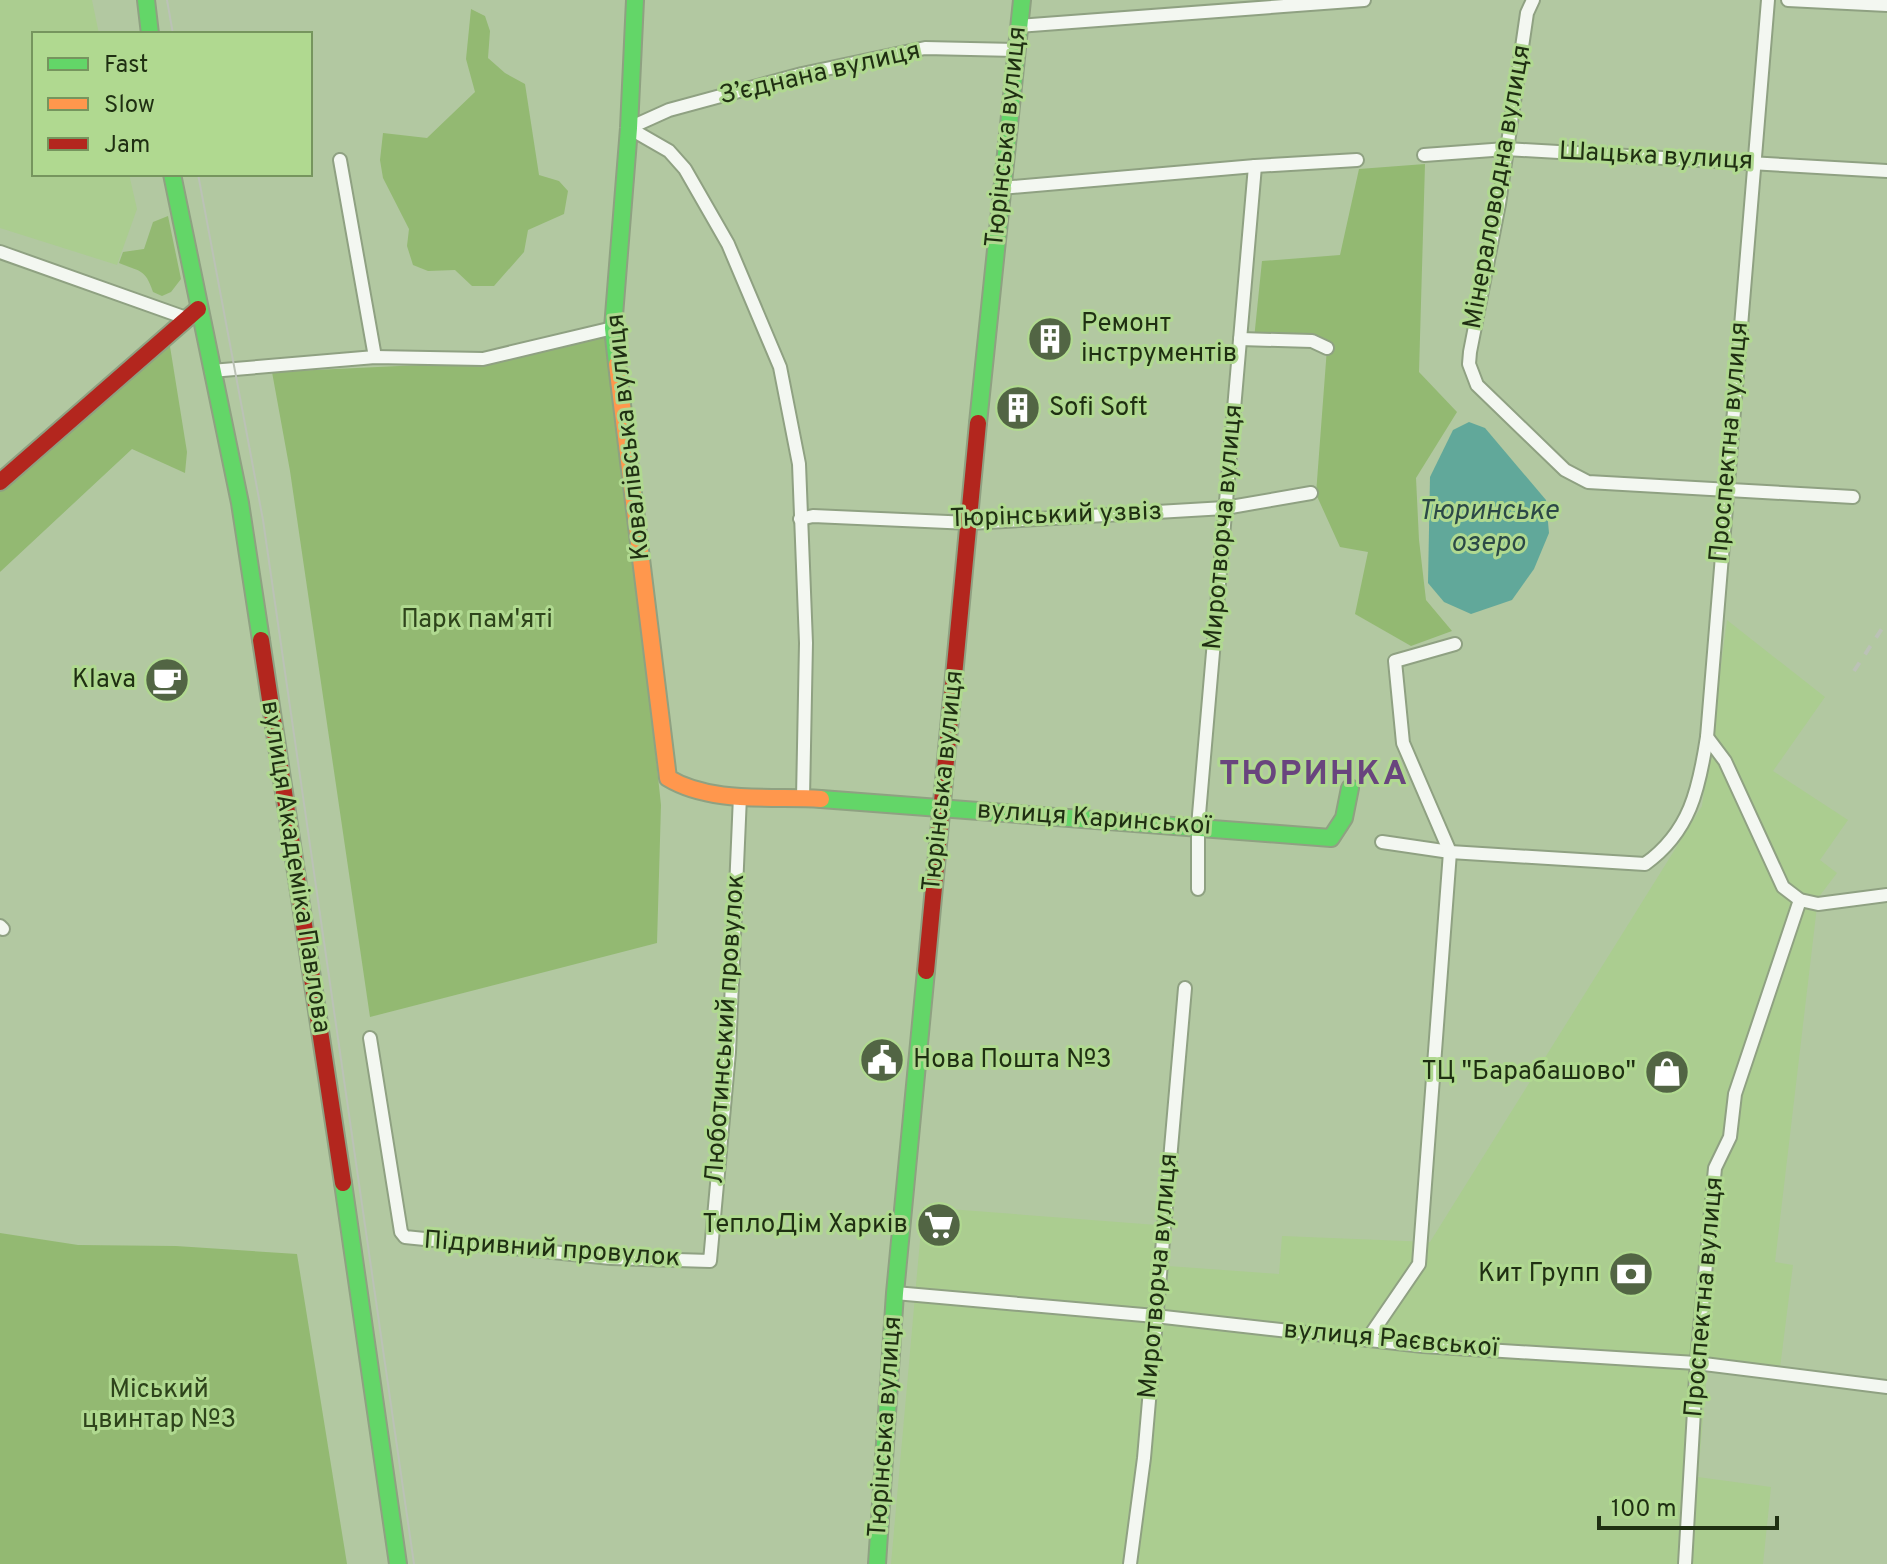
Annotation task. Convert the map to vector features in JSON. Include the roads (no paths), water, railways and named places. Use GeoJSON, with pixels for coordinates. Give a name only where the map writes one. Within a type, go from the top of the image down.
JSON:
{"type":"FeatureCollection","features":[{"type":"Feature","properties":{"kind":"main road"},"geometry":{"type":"LineString","coordinates":[[146,0],[150,32]]}},
{"type":"Feature","properties":{"kind":"main road","name":"Ковалівська вулиця"},"geometry":{"type":"LineString","coordinates":[[635,0],[629,128],[613,328],[668,778]]}},
{"type":"Feature","properties":{"kind":"main road","name":"Тюрінська вулиця"},"geometry":{"type":"LineString","coordinates":[[877,1564],[895,1293],[1001,188],[1022,0]]}},
{"type":"Feature","properties":{"kind":"main road","name":"вулиця Академіка Павлова"},"geometry":{"type":"LineString","coordinates":[[172,176],[192,313],[211,371],[240,503],[296,861],[398,1564]]}},
{"type":"Feature","properties":{"kind":"main road"},"geometry":{"type":"LineString","coordinates":[[0,482],[192,313]]}},
{"type":"Feature","properties":{"kind":"main road","name":"вулиця Каринської"},"geometry":{"type":"LineString","coordinates":[[668,778],[682,786],[740,796],[1198,826],[1331,838],[1344,818],[1350,788]]}},
{"type":"Feature","properties":{"kind":"street"},"geometry":{"type":"LineString","coordinates":[[1018,26],[1198,6],[1364,0]]}},
{"type":"Feature","properties":{"kind":"street","name":"Мінераловодна вулиця"},"geometry":{"type":"LineString","coordinates":[[1533,0],[1527,13],[1499,204],[1470,352],[1471,375],[1477,385],[1576,477],[1588,482],[1725,491]]}},
{"type":"Feature","properties":{"kind":"street","name":"Проспектна вулиця"},"geometry":{"type":"LineString","coordinates":[[1450,852],[1645,864],[1664,851],[1689,812],[1700,778],[1707,737],[1768,0]]}},
{"type":"Feature","properties":{"kind":"street"},"geometry":{"type":"LineString","coordinates":[[1788,0],[1887,5]]}},
{"type":"Feature","properties":{"kind":"street","name":"З’єднана вулиця"},"geometry":{"type":"LineString","coordinates":[[629,128],[669,110],[802,74],[925,48],[1016,50]]}},
{"type":"Feature","properties":{"kind":"street"},"geometry":{"type":"LineString","coordinates":[[629,128],[669,151],[677,160],[728,244],[780,367],[799,464],[806,643],[803,798]]}},
{"type":"Feature","properties":{"kind":"street","name":"Шацька вулиця"},"geometry":{"type":"LineString","coordinates":[[1424,155],[1506,149],[1887,171]]}},
{"type":"Feature","properties":{"kind":"street"},"geometry":{"type":"LineString","coordinates":[[340,160],[375,357]]}},
{"type":"Feature","properties":{"kind":"street"},"geometry":{"type":"LineString","coordinates":[[1001,188],[1357,160]]}},
{"type":"Feature","properties":{"kind":"street","name":"Миротворча вулиця"},"geometry":{"type":"LineString","coordinates":[[1198,889],[1198,826],[1255,166]]}},
{"type":"Feature","properties":{"kind":"street"},"geometry":{"type":"LineString","coordinates":[[0,252],[192,313]]}},
{"type":"Feature","properties":{"kind":"street"},"geometry":{"type":"LineString","coordinates":[[211,371],[375,357],[483,359],[613,328]]}},
{"type":"Feature","properties":{"kind":"street"},"geometry":{"type":"LineString","coordinates":[[1240,339],[1312,341],[1327,348]]}},
{"type":"Feature","properties":{"kind":"street"},"geometry":{"type":"LineString","coordinates":[[1725,491],[1853,497]]}},
{"type":"Feature","properties":{"kind":"street","name":"Тюрінський узвіз"},"geometry":{"type":"LineString","coordinates":[[800,519],[813,516],[970,523],[1225,508],[1311,493]]}},
{"type":"Feature","properties":{"kind":"street"},"geometry":{"type":"LineString","coordinates":[[1367,1340],[1419,1264],[1450,852],[1403,743],[1395,661],[1455,644]]}},
{"type":"Feature","properties":{"kind":"street"},"geometry":{"type":"LineString","coordinates":[[1707,737],[1725,761],[1783,887],[1800,900],[1818,904],[1887,895]]}},
{"type":"Feature","properties":{"kind":"street","name":"Люботинський провулок"},"geometry":{"type":"LineString","coordinates":[[710,1261],[729,1052],[740,796]]}},
{"type":"Feature","properties":{"kind":"street"},"geometry":{"type":"LineString","coordinates":[[1382,842],[1450,852]]}},
{"type":"Feature","properties":{"kind":"street","name":"Проспектна вулиця"},"geometry":{"type":"LineString","coordinates":[[1685,1564],[1696,1363],[1715,1168],[1730,1137],[1735,1094],[1800,900]]}},
{"type":"Feature","properties":{"kind":"street","name":"Миротворча вулиця"},"geometry":{"type":"LineString","coordinates":[[1130,1564],[1144,1458],[1185,988]]}},
{"type":"Feature","properties":{"kind":"street","name":"Підривний провулок"},"geometry":{"type":"LineString","coordinates":[[370,1038],[401,1232],[405,1237],[611,1258],[710,1261]]}},
{"type":"Feature","properties":{"kind":"street","name":"вулиця Раєвської"},"geometry":{"type":"LineString","coordinates":[[895,1293],[1155,1316],[1367,1340],[1696,1363],[1887,1387]]}},
{"type":"Feature","properties":{"kind":"water","name":"Тюринське озеро"},"geometry":{"type":"Polygon","coordinates":[[[1469,422],[1485,428],[1546,500],[1549,533],[1534,569],[1512,600],[1471,614],[1444,602],[1428,583],[1430,477],[1453,430],[1469,422]]]}},
{"type":"Feature","properties":{"kind":"tram line"},"geometry":{"type":"LineString","coordinates":[[167,0],[173,32]]}},
{"type":"Feature","properties":{"kind":"tram line"},"geometry":{"type":"LineString","coordinates":[[198,176],[263,520],[414,1564]]}},
{"type":"Feature","properties":{"kind":"railway"},"geometry":{"type":"LineString","coordinates":[[1854,671],[1887,621]]}},
{"type":"Feature","properties":{"kind":"place","name":"Ремонт інструментів"},"geometry":{"type":"Point","coordinates":[1050,339]}},
{"type":"Feature","properties":{"kind":"place","name":"Sofi Soft"},"geometry":{"type":"Point","coordinates":[1018,408]}},
{"type":"Feature","properties":{"kind":"place","name":"Klava"},"geometry":{"type":"Point","coordinates":[167,680]}},
{"type":"Feature","properties":{"kind":"place","name":"Нова Пошта №3"},"geometry":{"type":"Point","coordinates":[882,1060]}},
{"type":"Feature","properties":{"kind":"place","name":"ТЦ \"Барабашово\""},"geometry":{"type":"Point","coordinates":[1667,1072]}},
{"type":"Feature","properties":{"kind":"place","name":"ТеплоДім Харків"},"geometry":{"type":"Point","coordinates":[939,1225]}},
{"type":"Feature","properties":{"kind":"place","name":"Кит Групп"},"geometry":{"type":"Point","coordinates":[1631,1274]}},
{"type":"Feature","properties":{"kind":"district","name":"ТЮРИНКА"},"geometry":{"type":"Point","coordinates":[1314,775]}},
{"type":"Feature","properties":{"kind":"park label","name":"Парк пам'яті"},"geometry":{"type":"Point","coordinates":[477,620]}},
{"type":"Feature","properties":{"kind":"park label","name":"Міський цвинтар №3"},"geometry":{"type":"Point","coordinates":[159,1405]}}]}
